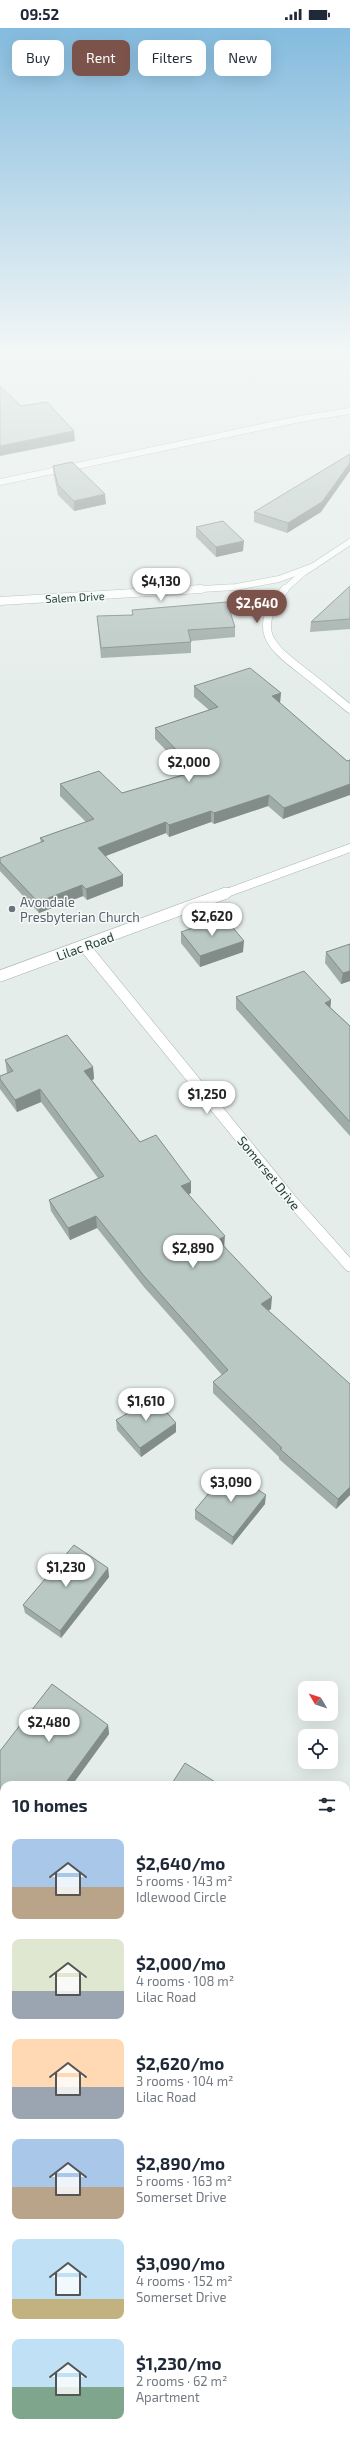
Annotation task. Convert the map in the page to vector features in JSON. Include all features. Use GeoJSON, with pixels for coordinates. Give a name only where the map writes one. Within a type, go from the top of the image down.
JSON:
{"type":"FeatureCollection","features":[{"type":"Feature","properties":{"kind":"street"},"geometry":{"type":"LineString","coordinates":[[0,482],[79,465]]}},
{"type":"Feature","properties":{"kind":"street"},"geometry":{"type":"LineString","coordinates":[[350,542],[314,566],[282,591],[270,608],[267,622],[269,637],[278,652],[350,708]]}},
{"type":"Feature","properties":{"kind":"street","name":"Salem Drive"},"geometry":{"type":"LineString","coordinates":[[0,601],[236,587],[279,579],[314,566]]}},
{"type":"Feature","properties":{"kind":"street","name":"Lilac Road"},"geometry":{"type":"LineString","coordinates":[[0,976],[350,848]]}},
{"type":"Feature","properties":{"kind":"street","name":"Somerset Drive"},"geometry":{"type":"LineString","coordinates":[[85,946],[292,1201],[350,1266]]}},
{"type":"Feature","properties":{"kind":"building"},"geometry":{"type":"Polygon","coordinates":[[[76,465],[105,494],[74,501],[58,485],[53,466],[76,465]]]}},
{"type":"Feature","properties":{"kind":"building"},"geometry":{"type":"Polygon","coordinates":[[[331,465],[348,465],[322,502],[288,523],[254,512],[331,465]]]}},
{"type":"Feature","properties":{"kind":"building"},"geometry":{"type":"Polygon","coordinates":[[[223,521],[244,541],[216,547],[196,527],[223,521]]]}},
{"type":"Feature","properties":{"kind":"building"},"geometry":{"type":"Polygon","coordinates":[[[350,586],[350,619],[311,622],[350,586]]]}},
{"type":"Feature","properties":{"kind":"building"},"geometry":{"type":"Polygon","coordinates":[[[227,602],[235,627],[188,630],[191,642],[101,648],[97,616],[133,615],[132,610],[227,602]]]}},
{"type":"Feature","properties":{"kind":"building"},"geometry":{"type":"Polygon","coordinates":[[[250,668],[281,693],[272,696],[347,761],[350,760],[350,784],[284,808],[269,795],[214,813],[211,811],[169,825],[166,822],[98,848],[123,875],[86,889],[82,885],[38,902],[0,862],[0,858],[44,841],[40,838],[94,819],[60,784],[99,771],[122,793],[197,771],[155,728],[218,707],[194,686],[250,668]]]}},
{"type":"Feature","properties":{"kind":"building"},"geometry":{"type":"Polygon","coordinates":[[[224,917],[244,941],[200,956],[181,932],[224,917]]]}},
{"type":"Feature","properties":{"kind":"building"},"geometry":{"type":"Polygon","coordinates":[[[350,944],[350,971],[343,973],[326,952],[350,944]]]}},
{"type":"Feature","properties":{"kind":"building"},"geometry":{"type":"Polygon","coordinates":[[[304,971],[331,1000],[325,1003],[350,1026],[350,1122],[236,997],[304,971]]]}},
{"type":"Feature","properties":{"kind":"building"},"geometry":{"type":"Polygon","coordinates":[[[67,1035],[93,1067],[84,1071],[140,1142],[156,1135],[191,1182],[181,1186],[225,1236],[218,1240],[272,1297],[261,1304],[350,1384],[350,1487],[338,1499],[280,1449],[282,1448],[213,1382],[228,1370],[144,1276],[96,1216],[68,1228],[49,1200],[104,1176],[40,1089],[15,1100],[0,1079],[0,1076],[13,1071],[5,1060],[67,1035]]]}},
{"type":"Feature","properties":{"kind":"building"},"geometry":{"type":"Polygon","coordinates":[[[154,1398],[176,1423],[140,1448],[116,1420],[154,1398]]]}},
{"type":"Feature","properties":{"kind":"building"},"geometry":{"type":"Polygon","coordinates":[[[228,1470],[266,1495],[233,1537],[195,1510],[228,1470]]]}},
{"type":"Feature","properties":{"kind":"building"},"geometry":{"type":"Polygon","coordinates":[[[74,1545],[108,1568],[60,1631],[23,1605],[74,1545]]]}},
{"type":"Feature","properties":{"kind":"building"},"geometry":{"type":"Polygon","coordinates":[[[52,1684],[108,1725],[67,1781],[0,1781],[0,1751],[52,1684]]]}},
{"type":"Feature","properties":{"kind":"building"},"geometry":{"type":"Polygon","coordinates":[[[185,1763],[214,1781],[174,1781],[185,1763]]]}},
{"type":"Feature","properties":{"kind":"place","name":"Avondale Presbyterian Church"},"geometry":{"type":"Point","coordinates":[12,909]}}]}
